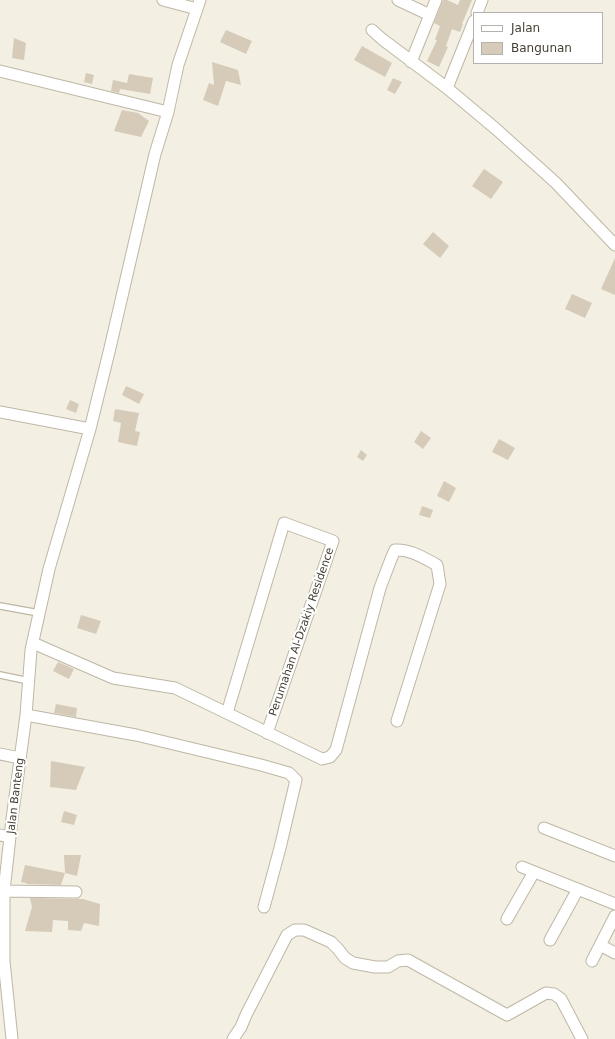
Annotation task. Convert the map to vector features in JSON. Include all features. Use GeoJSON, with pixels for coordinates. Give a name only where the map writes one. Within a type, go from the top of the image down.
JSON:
{"type":"FeatureCollection","features":[{"type":"Feature","properties":{"kind":"street"},"geometry":{"type":"LineString","coordinates":[[163,0],[199,4]]}},
{"type":"Feature","properties":{"kind":"street"},"geometry":{"type":"LineString","coordinates":[[398,0],[430,15]]}},
{"type":"Feature","properties":{"kind":"street"},"geometry":{"type":"LineString","coordinates":[[411,62],[436,0]]}},
{"type":"Feature","properties":{"kind":"street"},"geometry":{"type":"LineString","coordinates":[[477,12],[482,0]]}},
{"type":"Feature","properties":{"kind":"street","name":"Jalan Banteng"},"geometry":{"type":"LineString","coordinates":[[12,1039],[2,961],[5,836],[20,758],[26,715],[32,646],[49,569],[90,429],[155,154],[168,112],[178,65],[199,4]]}},
{"type":"Feature","properties":{"kind":"street"},"geometry":{"type":"LineString","coordinates":[[446,88],[473,23]]}},
{"type":"Feature","properties":{"kind":"street"},"geometry":{"type":"LineString","coordinates":[[372,30],[382,40],[446,88],[496,129],[556,183],[615,245]]}},
{"type":"Feature","properties":{"kind":"street"},"geometry":{"type":"LineString","coordinates":[[0,71],[168,112]]}},
{"type":"Feature","properties":{"kind":"street"},"geometry":{"type":"LineString","coordinates":[[0,412],[90,429]]}},
{"type":"Feature","properties":{"kind":"street","name":"Perumahan Al-Dzakiy Residence"},"geometry":{"type":"LineString","coordinates":[[227,713],[284,523],[333,541],[267,733]]}},
{"type":"Feature","properties":{"kind":"street"},"geometry":{"type":"LineString","coordinates":[[32,646],[113,678],[175,688],[322,759],[330,757],[336,750],[380,588],[395,550],[402,550],[423,557],[437,565],[440,584],[397,721]]}},
{"type":"Feature","properties":{"kind":"street"},"geometry":{"type":"LineString","coordinates":[[26,715],[136,735],[289,773],[296,780],[264,907]]}},
{"type":"Feature","properties":{"kind":"street"},"geometry":{"type":"LineString","coordinates":[[0,754],[20,758]]}},
{"type":"Feature","properties":{"kind":"street"},"geometry":{"type":"LineString","coordinates":[[544,828],[615,856]]}},
{"type":"Feature","properties":{"kind":"street"},"geometry":{"type":"LineString","coordinates":[[522,867],[615,904]]}},
{"type":"Feature","properties":{"kind":"street"},"geometry":{"type":"LineString","coordinates":[[507,919],[534,872]]}},
{"type":"Feature","properties":{"kind":"street"},"geometry":{"type":"LineString","coordinates":[[550,940],[578,889]]}},
{"type":"Feature","properties":{"kind":"street"},"geometry":{"type":"LineString","coordinates":[[4,891],[76,892]]}},
{"type":"Feature","properties":{"kind":"street"},"geometry":{"type":"LineString","coordinates":[[592,961],[615,916]]}},
{"type":"Feature","properties":{"kind":"street"},"geometry":{"type":"LineString","coordinates":[[234,1039],[287,936],[295,930],[304,930],[331,942],[345,958],[353,963],[375,967],[388,967],[398,961],[408,960],[507,1015],[546,993],[554,994],[561,999],[582,1039]]}},
{"type":"Feature","properties":{"kind":"street"},"geometry":{"type":"LineString","coordinates":[[600,945],[615,953]]}},
{"type":"Feature","properties":{"kind":"lane"},"geometry":{"type":"LineString","coordinates":[[0,606],[39,613]]}},
{"type":"Feature","properties":{"kind":"lane"},"geometry":{"type":"LineString","coordinates":[[0,676],[28,681]]}},
{"type":"Feature","properties":{"kind":"building"},"geometry":{"type":"Polygon","coordinates":[[[443,0],[447,0],[458,5],[460,0],[472,0],[460,32],[452,29],[446,46],[448,47],[439,67],[427,61],[437,40],[435,40],[440,26],[434,23],[443,0]]]}},
{"type":"Feature","properties":{"kind":"building"},"geometry":{"type":"Polygon","coordinates":[[[226,30],[252,41],[246,54],[220,42],[226,30]]]}},
{"type":"Feature","properties":{"kind":"building"},"geometry":{"type":"Polygon","coordinates":[[[14,38],[26,43],[24,60],[12,58],[14,38]]]}},
{"type":"Feature","properties":{"kind":"building"},"geometry":{"type":"Polygon","coordinates":[[[362,46],[392,63],[385,77],[354,60],[362,46]]]}},
{"type":"Feature","properties":{"kind":"building"},"geometry":{"type":"Polygon","coordinates":[[[212,62],[238,70],[241,85],[226,81],[218,106],[203,100],[209,83],[214,85],[212,62]]]}},
{"type":"Feature","properties":{"kind":"building"},"geometry":{"type":"Polygon","coordinates":[[[86,73],[94,75],[92,84],[84,82],[86,73]]]}},
{"type":"Feature","properties":{"kind":"building"},"geometry":{"type":"Polygon","coordinates":[[[129,74],[153,78],[150,94],[120,89],[119,93],[111,91],[113,80],[127,83],[129,74]]]}},
{"type":"Feature","properties":{"kind":"building"},"geometry":{"type":"Polygon","coordinates":[[[393,78],[402,82],[395,94],[387,90],[393,78]]]}},
{"type":"Feature","properties":{"kind":"building"},"geometry":{"type":"Polygon","coordinates":[[[122,110],[138,113],[149,121],[141,137],[114,131],[122,110]]]}},
{"type":"Feature","properties":{"kind":"building"},"geometry":{"type":"Polygon","coordinates":[[[484,169],[503,182],[491,199],[472,186],[484,169]]]}},
{"type":"Feature","properties":{"kind":"building"},"geometry":{"type":"Polygon","coordinates":[[[433,232],[449,246],[440,258],[423,244],[433,232]]]}},
{"type":"Feature","properties":{"kind":"building"},"geometry":{"type":"Polygon","coordinates":[[[615,258],[615,295],[601,289],[615,258]]]}},
{"type":"Feature","properties":{"kind":"building"},"geometry":{"type":"Polygon","coordinates":[[[572,294],[592,303],[585,318],[565,309],[572,294]]]}},
{"type":"Feature","properties":{"kind":"building"},"geometry":{"type":"Polygon","coordinates":[[[126,386],[144,394],[139,404],[122,395],[126,386]]]}},
{"type":"Feature","properties":{"kind":"building"},"geometry":{"type":"Polygon","coordinates":[[[70,400],[79,404],[76,413],[66,409],[70,400]]]}},
{"type":"Feature","properties":{"kind":"building"},"geometry":{"type":"Polygon","coordinates":[[[115,409],[139,413],[135,431],[140,432],[137,446],[118,442],[121,423],[113,421],[115,409]]]}},
{"type":"Feature","properties":{"kind":"building"},"geometry":{"type":"Polygon","coordinates":[[[421,431],[431,438],[423,449],[414,442],[421,431]]]}},
{"type":"Feature","properties":{"kind":"building"},"geometry":{"type":"Polygon","coordinates":[[[499,439],[515,448],[508,460],[492,452],[499,439]]]}},
{"type":"Feature","properties":{"kind":"building"},"geometry":{"type":"Polygon","coordinates":[[[361,450],[367,455],[363,461],[357,457],[361,450]]]}},
{"type":"Feature","properties":{"kind":"building"},"geometry":{"type":"Polygon","coordinates":[[[444,481],[456,488],[449,502],[437,496],[444,481]]]}},
{"type":"Feature","properties":{"kind":"building"},"geometry":{"type":"Polygon","coordinates":[[[422,506],[433,510],[430,518],[419,515],[422,506]]]}},
{"type":"Feature","properties":{"kind":"building"},"geometry":{"type":"Polygon","coordinates":[[[81,615],[101,621],[96,634],[77,628],[81,615]]]}},
{"type":"Feature","properties":{"kind":"building"},"geometry":{"type":"Polygon","coordinates":[[[58,662],[74,669],[69,679],[53,671],[58,662]]]}},
{"type":"Feature","properties":{"kind":"building"},"geometry":{"type":"Polygon","coordinates":[[[56,704],[77,708],[76,717],[54,713],[56,704]]]}},
{"type":"Feature","properties":{"kind":"building"},"geometry":{"type":"Polygon","coordinates":[[[51,761],[85,767],[76,790],[50,787],[51,761]]]}},
{"type":"Feature","properties":{"kind":"building"},"geometry":{"type":"Polygon","coordinates":[[[64,811],[77,815],[74,825],[61,822],[64,811]]]}},
{"type":"Feature","properties":{"kind":"building"},"geometry":{"type":"Polygon","coordinates":[[[64,855],[81,855],[77,876],[65,873],[64,855]]]}},
{"type":"Feature","properties":{"kind":"building"},"geometry":{"type":"Polygon","coordinates":[[[25,865],[65,873],[61,885],[27,884],[21,882],[25,865]]]}},
{"type":"Feature","properties":{"kind":"building"},"geometry":{"type":"Polygon","coordinates":[[[30,898],[83,899],[100,904],[99,926],[84,923],[81,931],[68,930],[68,921],[53,920],[52,932],[25,931],[32,907],[30,898]]]}}]}
